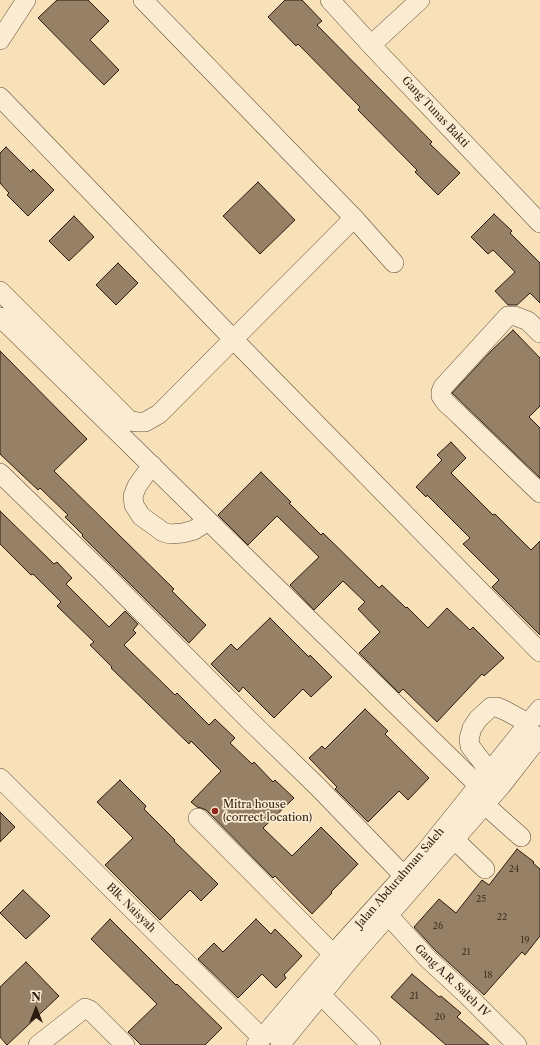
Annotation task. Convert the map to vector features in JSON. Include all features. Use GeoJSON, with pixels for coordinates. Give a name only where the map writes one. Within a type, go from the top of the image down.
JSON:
{"type":"FeatureCollection","features":[{"type":"Feature","properties":{"kind":"street"},"geometry":{"type":"LineString","coordinates":[[0,40],[26,0]]}},
{"type":"Feature","properties":{"kind":"street"},"geometry":{"type":"LineString","coordinates":[[143,0],[354,218],[394,263]]}},
{"type":"Feature","properties":{"kind":"street","name":"Gang Tunas Bakti"},"geometry":{"type":"LineString","coordinates":[[330,0],[540,224]]}},
{"type":"Feature","properties":{"kind":"street"},"geometry":{"type":"LineString","coordinates":[[371,45],[420,0]]}},
{"type":"Feature","properties":{"kind":"street"},"geometry":{"type":"LineString","coordinates":[[0,97],[233,339],[540,652]]}},
{"type":"Feature","properties":{"kind":"street"},"geometry":{"type":"LineString","coordinates":[[0,291],[130,421],[145,422],[159,414],[354,218]]}},
{"type":"Feature","properties":{"kind":"street"},"geometry":{"type":"LineString","coordinates":[[540,333],[528,321],[515,316],[508,316],[440,392],[446,403],[540,493]]}},
{"type":"Feature","properties":{"kind":"street"},"geometry":{"type":"LineString","coordinates":[[0,317],[208,521],[483,778]]}},
{"type":"Feature","properties":{"kind":"street"},"geometry":{"type":"LineString","coordinates":[[152,465],[136,486],[133,496],[134,504],[141,516],[163,532],[170,534],[194,530],[208,521]]}},
{"type":"Feature","properties":{"kind":"street"},"geometry":{"type":"LineString","coordinates":[[0,473],[104,574],[318,787],[404,875]]}},
{"type":"Feature","properties":{"kind":"street"},"geometry":{"type":"LineString","coordinates":[[483,778],[468,739],[472,728],[478,719],[491,707],[497,707],[536,723]]}},
{"type":"Feature","properties":{"kind":"street","name":"Jalan Abdurahman Saleh"},"geometry":{"type":"LineString","coordinates":[[280,1045],[388,915],[483,778],[536,723]]}},
{"type":"Feature","properties":{"kind":"street","name":"Jalan Abdurahman Saleh"},"geometry":{"type":"LineString","coordinates":[[259,1041],[333,954],[404,875],[454,839],[501,786],[536,723]]}},
{"type":"Feature","properties":{"kind":"street","name":"Blk. Naisyah"},"geometry":{"type":"LineString","coordinates":[[0,778],[259,1041]]}},
{"type":"Feature","properties":{"kind":"street"},"geometry":{"type":"LineString","coordinates":[[484,804],[520,837]]}},
{"type":"Feature","properties":{"kind":"street"},"geometry":{"type":"LineString","coordinates":[[198,818],[333,954]]}},
{"type":"Feature","properties":{"kind":"street"},"geometry":{"type":"LineString","coordinates":[[454,839],[485,869]]}},
{"type":"Feature","properties":{"kind":"street","name":"Gang A.R. Saleh IV"},"geometry":{"type":"LineString","coordinates":[[388,915],[428,959],[467,995],[517,1045]]}},
{"type":"Feature","properties":{"kind":"street"},"geometry":{"type":"LineString","coordinates":[[321,995],[371,1045]]}},
{"type":"Feature","properties":{"kind":"street"},"geometry":{"type":"LineString","coordinates":[[38,1045],[85,1008],[90,1010],[125,1045]]}},
{"type":"Feature","properties":{"kind":"building"},"geometry":{"type":"Polygon","coordinates":[[[57,0],[88,0],[109,21],[90,40],[119,70],[104,85],[38,18],[57,0]]]}},
{"type":"Feature","properties":{"kind":"building"},"geometry":{"type":"Polygon","coordinates":[[[285,0],[302,0],[322,21],[317,25],[432,142],[430,144],[460,173],[438,195],[415,172],[417,170],[358,110],[360,107],[298,44],[296,46],[268,17],[285,0]]]}},
{"type":"Feature","properties":{"kind":"building"},"geometry":{"type":"Polygon","coordinates":[[[6,147],[31,172],[33,169],[54,190],[28,216],[7,195],[9,193],[0,183],[0,153],[6,147]]]}},
{"type":"Feature","properties":{"kind":"building"},"geometry":{"type":"Polygon","coordinates":[[[258,182],[295,220],[260,254],[223,216],[258,182]]]}},
{"type":"Feature","properties":{"kind":"building"},"geometry":{"type":"Polygon","coordinates":[[[494,214],[512,231],[510,233],[540,263],[540,303],[530,293],[517,305],[508,305],[495,291],[515,272],[493,250],[488,254],[471,237],[494,214]]]}},
{"type":"Feature","properties":{"kind":"building"},"geometry":{"type":"Polygon","coordinates":[[[74,216],[94,237],[69,261],[49,241],[74,216]]]}},
{"type":"Feature","properties":{"kind":"building"},"geometry":{"type":"Polygon","coordinates":[[[118,263],[138,283],[116,305],[96,285],[118,263]]]}},
{"type":"Feature","properties":{"kind":"building"},"geometry":{"type":"Polygon","coordinates":[[[513,330],[540,358],[540,406],[529,417],[540,428],[540,478],[452,393],[490,352],[513,330]]]}},
{"type":"Feature","properties":{"kind":"building"},"geometry":{"type":"Polygon","coordinates":[[[0,351],[87,439],[54,471],[174,589],[172,591],[206,625],[189,643],[82,536],[83,535],[65,517],[68,515],[40,488],[38,490],[0,454],[0,351]]]}},
{"type":"Feature","properties":{"kind":"building"},"geometry":{"type":"Polygon","coordinates":[[[451,442],[466,458],[451,473],[531,550],[540,541],[540,635],[492,587],[499,580],[463,544],[470,538],[427,495],[426,497],[416,487],[442,460],[437,455],[451,442]]]}},
{"type":"Feature","properties":{"kind":"building"},"geometry":{"type":"Polygon","coordinates":[[[261,472],[321,535],[323,533],[379,588],[382,585],[428,628],[447,608],[470,630],[473,627],[504,658],[484,676],[482,674],[437,722],[403,689],[399,693],[359,653],[380,632],[358,609],[365,602],[343,581],[314,610],[290,585],[319,557],[277,516],[248,545],[218,515],[261,472]]]}},
{"type":"Feature","properties":{"kind":"building"},"geometry":{"type":"Polygon","coordinates":[[[0,511],[54,564],[57,562],[72,578],[66,584],[109,627],[125,611],[138,624],[133,630],[136,633],[124,645],[175,695],[177,693],[209,725],[215,719],[235,738],[230,743],[252,764],[254,762],[273,782],[275,780],[294,798],[263,828],[292,856],[321,827],[358,864],[312,914],[275,876],[273,878],[206,810],[197,807],[191,802],[221,771],[191,741],[189,744],[111,668],[112,667],[90,645],[94,642],[57,606],[61,602],[0,544],[0,511]]]}},
{"type":"Feature","properties":{"kind":"building"},"geometry":{"type":"Polygon","coordinates":[[[270,618],[309,657],[310,655],[332,677],[311,697],[303,689],[274,718],[243,687],[239,692],[211,664],[231,644],[237,650],[270,618]]]}},
{"type":"Feature","properties":{"kind":"building"},"geometry":{"type":"Polygon","coordinates":[[[365,709],[388,731],[385,734],[429,778],[408,800],[399,791],[368,822],[335,789],[337,787],[309,758],[322,746],[325,749],[365,709]]]}},
{"type":"Feature","properties":{"kind":"building"},"geometry":{"type":"Polygon","coordinates":[[[120,780],[146,806],[144,809],[175,840],[174,841],[218,884],[201,901],[190,890],[160,920],[105,865],[133,838],[97,802],[120,780]]]}},
{"type":"Feature","properties":{"kind":"building"},"geometry":{"type":"Polygon","coordinates":[[[0,812],[15,827],[0,842],[0,812]]]}},
{"type":"Feature","properties":{"kind":"building"},"geometry":{"type":"Polygon","coordinates":[[[517,849],[534,862],[533,863],[540,869],[540,936],[525,955],[522,952],[484,995],[436,951],[414,927],[439,899],[456,913],[482,880],[489,885],[517,849]]]}},
{"type":"Feature","properties":{"kind":"building"},"geometry":{"type":"Polygon","coordinates":[[[23,890],[50,916],[26,939],[0,913],[23,890]]]}},
{"type":"Feature","properties":{"kind":"building"},"geometry":{"type":"Polygon","coordinates":[[[110,919],[176,985],[177,984],[222,1028],[205,1045],[141,1045],[128,1032],[157,1004],[91,939],[110,919]]]}},
{"type":"Feature","properties":{"kind":"building"},"geometry":{"type":"Polygon","coordinates":[[[256,919],[271,934],[275,929],[302,956],[284,975],[286,978],[276,988],[262,974],[238,998],[198,959],[214,943],[223,952],[256,919]]]}},
{"type":"Feature","properties":{"kind":"building"},"geometry":{"type":"Polygon","coordinates":[[[26,962],[59,996],[7,1045],[0,1037],[0,987],[26,962]]]}},
{"type":"Feature","properties":{"kind":"building"},"geometry":{"type":"Polygon","coordinates":[[[412,974],[461,1013],[457,1017],[489,1045],[446,1045],[391,997],[412,974]]]}},
{"type":"Feature","properties":{"kind":"place","name":"Mitra house (correct location)"},"geometry":{"type":"Point","coordinates":[215,811]}}]}
